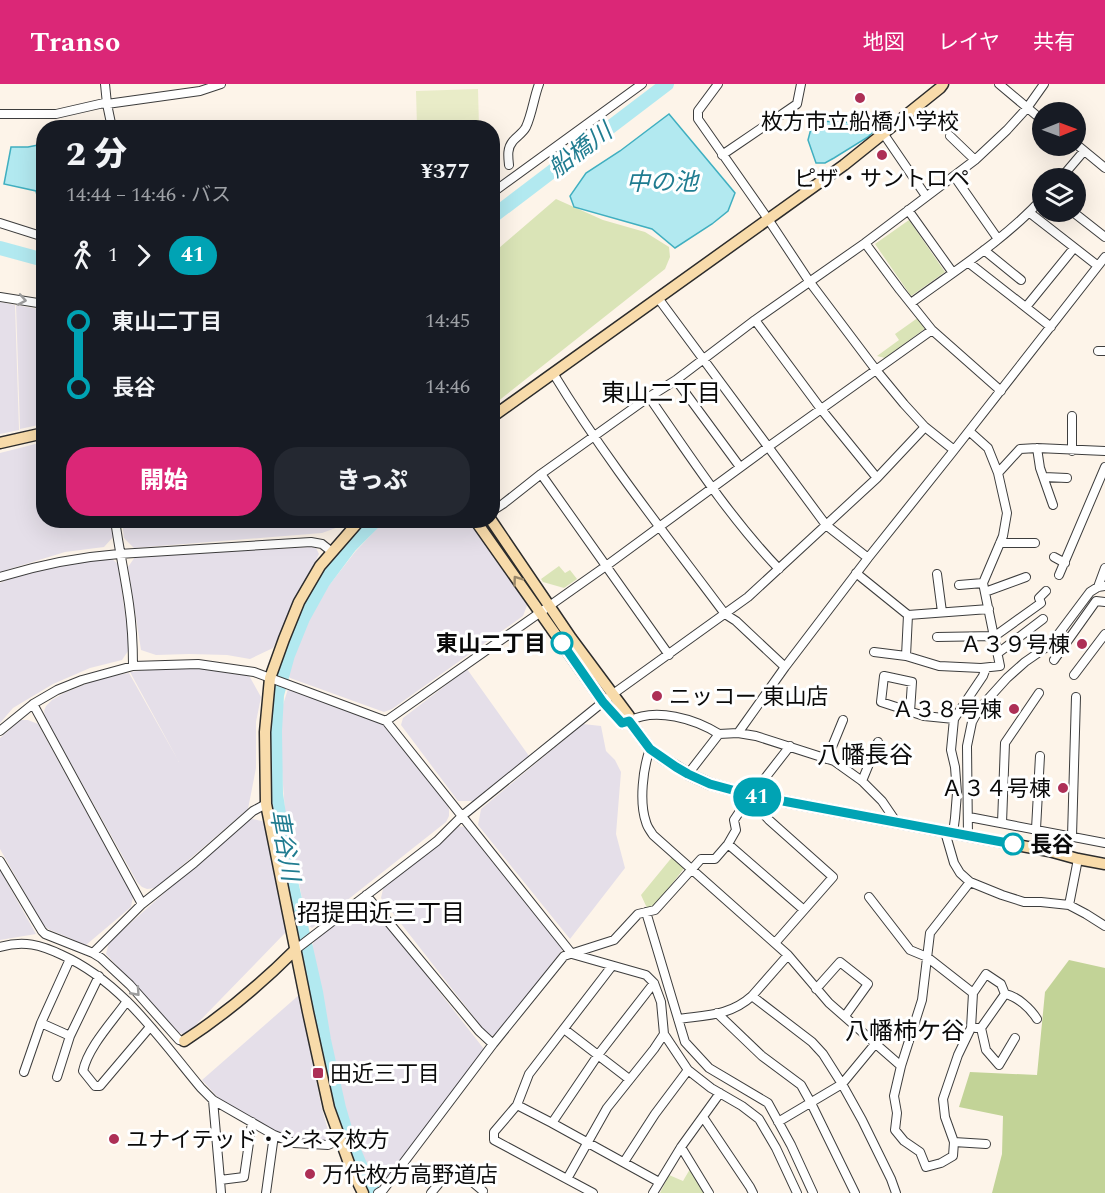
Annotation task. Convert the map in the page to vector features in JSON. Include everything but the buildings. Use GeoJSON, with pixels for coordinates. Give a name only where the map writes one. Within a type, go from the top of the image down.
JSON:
{"type":"FeatureCollection","features":[{"type":"Feature","properties":{"kind":"street"},"geometry":{"type":"LineString","coordinates":[[105,84],[110,120]]}},
{"type":"Feature","properties":{"kind":"street"},"geometry":{"type":"LineString","coordinates":[[0,114],[56,114],[104,104],[200,92],[221,84]]}},
{"type":"Feature","properties":{"kind":"street"},"geometry":{"type":"LineString","coordinates":[[508,165],[508,152],[513,142],[527,126],[539,84]]}},
{"type":"Feature","properties":{"kind":"street"},"geometry":{"type":"LineString","coordinates":[[500,187],[642,84]]}},
{"type":"Feature","properties":{"kind":"street"},"geometry":{"type":"LineString","coordinates":[[718,84],[698,111],[698,119],[809,281],[876,370],[925,427],[954,450]]}},
{"type":"Feature","properties":{"kind":"street"},"geometry":{"type":"LineString","coordinates":[[722,155],[797,104],[801,84]]}},
{"type":"Feature","properties":{"kind":"street"},"geometry":{"type":"LineString","coordinates":[[500,411],[844,165],[944,84]]}},
{"type":"Feature","properties":{"kind":"street"},"geometry":{"type":"LineString","coordinates":[[999,84],[1032,112]]}},
{"type":"Feature","properties":{"kind":"street"},"geometry":{"type":"LineString","coordinates":[[500,506],[541,474],[676,380],[755,320],[865,243],[975,160],[1027,108],[1044,84]]}},
{"type":"Feature","properties":{"kind":"street"},"geometry":{"type":"LineString","coordinates":[[883,133],[927,196]]}},
{"type":"Feature","properties":{"kind":"street"},"geometry":{"type":"LineString","coordinates":[[950,136],[975,160]]}},
{"type":"Feature","properties":{"kind":"street"},"geometry":{"type":"LineString","coordinates":[[1086,153],[1105,168]]}},
{"type":"Feature","properties":{"kind":"street"},"geometry":{"type":"LineString","coordinates":[[1070,168],[1080,156]]}},
{"type":"Feature","properties":{"kind":"street"},"geometry":{"type":"LineString","coordinates":[[954,176],[998,239]]}},
{"type":"Feature","properties":{"kind":"street"},"geometry":{"type":"LineString","coordinates":[[908,210],[953,273]]}},
{"type":"Feature","properties":{"kind":"street"},"geometry":{"type":"LineString","coordinates":[[911,303],[969,263],[1030,213],[1098,266]]}},
{"type":"Feature","properties":{"kind":"street"},"geometry":{"type":"LineString","coordinates":[[1086,222],[1105,237]]}},
{"type":"Feature","properties":{"kind":"street"},"geometry":{"type":"LineString","coordinates":[[0,223],[36,234]]}},
{"type":"Feature","properties":{"kind":"street"},"geometry":{"type":"LineString","coordinates":[[865,243],[932,330],[1001,391]]}},
{"type":"Feature","properties":{"kind":"street"},"geometry":{"type":"LineString","coordinates":[[1026,307],[1074,248]]}},
{"type":"Feature","properties":{"kind":"street"},"geometry":{"type":"LineString","coordinates":[[984,250],[1021,280]]}},
{"type":"Feature","properties":{"kind":"street"},"geometry":{"type":"LineString","coordinates":[[738,733],[856,573],[1105,257]]}},
{"type":"Feature","properties":{"kind":"street"},"geometry":{"type":"LineString","coordinates":[[969,263],[1051,327]]}},
{"type":"Feature","properties":{"kind":"street"},"geometry":{"type":"LineString","coordinates":[[0,297],[36,303]]}},
{"type":"Feature","properties":{"kind":"street"},"geometry":{"type":"LineString","coordinates":[[658,298],[826,525],[868,558]]}},
{"type":"Feature","properties":{"kind":"street"},"geometry":{"type":"LineString","coordinates":[[755,320],[821,410],[877,478]]}},
{"type":"Feature","properties":{"kind":"street"},"geometry":{"type":"LineString","coordinates":[[386,721],[606,566],[932,330]]}},
{"type":"Feature","properties":{"kind":"street"},"geometry":{"type":"LineString","coordinates":[[553,374],[574,409],[725,614],[736,621],[786,667]]}},
{"type":"Feature","properties":{"kind":"street"},"geometry":{"type":"LineString","coordinates":[[676,380],[740,467]]}},
{"type":"Feature","properties":{"kind":"street"},"geometry":{"type":"LineString","coordinates":[[649,397],[712,488],[779,569]]}},
{"type":"Feature","properties":{"kind":"street"},"geometry":{"type":"LineString","coordinates":[[1072,416],[1072,450]]}},
{"type":"Feature","properties":{"kind":"street"},"geometry":{"type":"LineString","coordinates":[[0,861],[45,934],[101,958],[130,985],[179,1040],[184,1041],[206,1027],[298,948],[437,841],[462,816],[613,694],[748,597],[877,478],[925,427]]}},
{"type":"Feature","properties":{"kind":"street"},"geometry":{"type":"LineString","coordinates":[[874,652],[906,657],[939,666],[986,668],[1000,666],[983,583],[1003,536],[1007,513],[998,473],[988,448],[969,431]]}},
{"type":"Feature","properties":{"kind":"street"},"geometry":{"type":"LineString","coordinates":[[0,443],[36,435]]}},
{"type":"Feature","properties":{"kind":"street"},"geometry":{"type":"LineString","coordinates":[[1037,448],[1040,468],[1053,505]]}},
{"type":"Feature","properties":{"kind":"street"},"geometry":{"type":"LineString","coordinates":[[998,473],[1020,449],[1105,451]]}},
{"type":"Feature","properties":{"kind":"street"},"geometry":{"type":"LineString","coordinates":[[1059,575],[1105,467]]}},
{"type":"Feature","properties":{"kind":"street"},"geometry":{"type":"LineString","coordinates":[[541,474],[669,655]]}},
{"type":"Feature","properties":{"kind":"street"},"geometry":{"type":"LineString","coordinates":[[1044,477],[1067,478]]}},
{"type":"Feature","properties":{"kind":"street"},"geometry":{"type":"LineString","coordinates":[[116,528],[129,605],[133,666]]}},
{"type":"Feature","properties":{"kind":"street"},"geometry":{"type":"LineString","coordinates":[[353,528],[309,584],[284,639],[265,732],[266,804],[298,948],[329,1108],[350,1166],[363,1193]]}},
{"type":"Feature","properties":{"kind":"street"},"geometry":{"type":"LineString","coordinates":[[481,528],[613,694],[650,749],[688,774],[710,784],[751,795],[1049,851],[1105,864]]}},
{"type":"Feature","properties":{"kind":"street"},"geometry":{"type":"LineString","coordinates":[[496,528],[603,702],[622,723],[637,717],[663,715],[679,717],[719,734],[738,733],[756,736],[834,761],[882,801],[897,823]]}},
{"type":"Feature","properties":{"kind":"street"},"geometry":{"type":"LineString","coordinates":[[0,576],[89,556],[311,542],[322,544],[332,552]]}},
{"type":"Feature","properties":{"kind":"street"},"geometry":{"type":"LineString","coordinates":[[1000,543],[1035,543]]}},
{"type":"Feature","properties":{"kind":"street"},"geometry":{"type":"LineString","coordinates":[[1054,557],[1065,563]]}},
{"type":"Feature","properties":{"kind":"street"},"geometry":{"type":"LineString","coordinates":[[968,836],[967,746],[972,722],[979,708],[1025,662],[1051,644],[1090,592],[1102,587],[1105,568]]}},
{"type":"Feature","properties":{"kind":"street"},"geometry":{"type":"LineString","coordinates":[[856,573],[908,615],[989,609]]}},
{"type":"Feature","properties":{"kind":"street"},"geometry":{"type":"LineString","coordinates":[[937,574],[942,612]]}},
{"type":"Feature","properties":{"kind":"street"},"geometry":{"type":"LineString","coordinates":[[985,592],[1026,577]]}},
{"type":"Feature","properties":{"kind":"street"},"geometry":{"type":"LineString","coordinates":[[959,585],[983,583]]}},
{"type":"Feature","properties":{"kind":"street"},"geometry":{"type":"LineString","coordinates":[[937,638],[995,636],[1041,603],[1039,598],[1046,591]]}},
{"type":"Feature","properties":{"kind":"street"},"geometry":{"type":"LineString","coordinates":[[1054,660],[1096,601],[1105,602]]}},
{"type":"Feature","properties":{"kind":"street"},"geometry":{"type":"LineString","coordinates":[[906,657],[908,615]]}},
{"type":"Feature","properties":{"kind":"street"},"geometry":{"type":"LineString","coordinates":[[998,653],[1043,619]]}},
{"type":"Feature","properties":{"kind":"street"},"geometry":{"type":"LineString","coordinates":[[1074,675],[1105,634]]}},
{"type":"Feature","properties":{"kind":"street"},"geometry":{"type":"LineString","coordinates":[[0,731],[33,704],[57,690],[82,680],[133,666],[198,664],[254,672],[386,721],[573,954],[646,975],[654,983],[661,1002],[664,1034],[688,1070],[759,1119],[776,1148],[797,1193]]}},
{"type":"Feature","properties":{"kind":"street"},"geometry":{"type":"LineString","coordinates":[[986,668],[954,719],[951,750],[957,793],[956,818],[949,832],[954,863],[960,873],[970,882],[1024,902],[1069,905],[1105,926]]}},
{"type":"Feature","properties":{"kind":"street"},"geometry":{"type":"LineString","coordinates":[[910,712],[912,682],[884,676],[881,702],[910,712],[924,716],[954,719]]}},
{"type":"Feature","properties":{"kind":"street"},"geometry":{"type":"LineString","coordinates":[[1002,823],[1005,743],[1039,693]]}},
{"type":"Feature","properties":{"kind":"street"},"geometry":{"type":"LineString","coordinates":[[1072,836],[1076,697]]}},
{"type":"Feature","properties":{"kind":"street"},"geometry":{"type":"LineString","coordinates":[[33,704],[142,904]]}},
{"type":"Feature","properties":{"kind":"street"},"geometry":{"type":"LineString","coordinates":[[827,759],[843,720]]}},
{"type":"Feature","properties":{"kind":"street"},"geometry":{"type":"LineString","coordinates":[[688,774],[719,734]]}},
{"type":"Feature","properties":{"kind":"street"},"geometry":{"type":"LineString","coordinates":[[862,782],[878,742]]}},
{"type":"Feature","properties":{"kind":"street"},"geometry":{"type":"LineString","coordinates":[[378,1193],[384,1190],[493,1044],[564,956],[614,940],[638,914],[655,910],[701,859],[715,859],[736,830],[734,820],[790,746]]}},
{"type":"Feature","properties":{"kind":"street"},"geometry":{"type":"LineString","coordinates":[[650,749],[645,762],[643,814],[653,834],[788,955],[829,1003],[901,1066]]}},
{"type":"Feature","properties":{"kind":"street"},"geometry":{"type":"LineString","coordinates":[[1036,829],[1040,756]]}},
{"type":"Feature","properties":{"kind":"street"},"geometry":{"type":"LineString","coordinates":[[751,795],[769,820],[833,877],[775,943]]}},
{"type":"Feature","properties":{"kind":"street"},"geometry":{"type":"LineString","coordinates":[[93,953],[142,904],[194,863],[253,811],[266,804]]}},
{"type":"Feature","properties":{"kind":"street"},"geometry":{"type":"LineString","coordinates":[[969,817],[1105,843]]}},
{"type":"Feature","properties":{"kind":"street"},"geometry":{"type":"LineString","coordinates":[[728,844],[804,910]]}},
{"type":"Feature","properties":{"kind":"street"},"geometry":{"type":"LineString","coordinates":[[1069,905],[1078,859]]}},
{"type":"Feature","properties":{"kind":"street"},"geometry":{"type":"LineString","coordinates":[[970,882],[930,933],[922,1000],[894,1096],[897,1113],[896,1130],[904,1141],[920,1152],[926,1167],[953,1156],[954,1142],[945,1118],[942,1100],[970,1028],[973,993],[986,974],[1000,984],[1005,994]]}},
{"type":"Feature","properties":{"kind":"street"},"geometry":{"type":"LineString","coordinates":[[366,895],[479,1031],[493,1044]]}},
{"type":"Feature","properties":{"kind":"street"},"geometry":{"type":"LineString","coordinates":[[869,897],[910,950],[927,957],[973,993]]}},
{"type":"Feature","properties":{"kind":"street"},"geometry":{"type":"LineString","coordinates":[[646,912],[685,1042],[709,1068],[768,1103],[813,1193]]}},
{"type":"Feature","properties":{"kind":"street"},"geometry":{"type":"LineString","coordinates":[[0,947],[33,944],[70,958],[99,976],[127,1000],[213,1100],[274,1135],[294,1143],[328,1145],[340,1140]]}},
{"type":"Feature","properties":{"kind":"street"},"geometry":{"type":"LineString","coordinates":[[678,1019],[730,1011],[752,996],[788,955]]}},
{"type":"Feature","properties":{"kind":"street"},"geometry":{"type":"LineString","coordinates":[[24,1072],[41,1023],[70,958]]}},
{"type":"Feature","properties":{"kind":"street"},"geometry":{"type":"LineString","coordinates":[[816,989],[840,962],[868,984],[845,1016]]}},
{"type":"Feature","properties":{"kind":"street"},"geometry":{"type":"LineString","coordinates":[[592,1193],[494,1140],[494,1132],[517,1105],[529,1074],[612,966]]}},
{"type":"Feature","properties":{"kind":"street"},"geometry":{"type":"LineString","coordinates":[[57,1077],[70,1036],[99,976]]}},
{"type":"Feature","properties":{"kind":"street"},"geometry":{"type":"LineString","coordinates":[[552,1123],[598,1055],[654,983]]}},
{"type":"Feature","properties":{"kind":"street"},"geometry":{"type":"LineString","coordinates":[[1005,994],[1018,1000],[1037,1019]]}},
{"type":"Feature","properties":{"kind":"street"},"geometry":{"type":"LineString","coordinates":[[1005,994],[981,1028],[986,1050],[999,1065],[1015,1038]]}},
{"type":"Feature","properties":{"kind":"street"},"geometry":{"type":"LineString","coordinates":[[752,996],[812,1042],[823,1054],[862,1120],[896,1193]]}},
{"type":"Feature","properties":{"kind":"street"},"geometry":{"type":"LineString","coordinates":[[127,1000],[95,1045],[85,1064],[83,1071],[95,1086],[100,1086],[150,1027]]}},
{"type":"Feature","properties":{"kind":"street"},"geometry":{"type":"LineString","coordinates":[[717,1013],[762,1056],[801,1085],[855,1193]]}},
{"type":"Feature","properties":{"kind":"street"},"geometry":{"type":"LineString","coordinates":[[41,1023],[70,1036]]}},
{"type":"Feature","properties":{"kind":"street"},"geometry":{"type":"LineString","coordinates":[[970,1028],[981,1028]]}},
{"type":"Feature","properties":{"kind":"street"},"geometry":{"type":"LineString","coordinates":[[564,1029],[629,1079]]}},
{"type":"Feature","properties":{"kind":"street"},"geometry":{"type":"LineString","coordinates":[[567,1179],[606,1108],[664,1034]]}},
{"type":"Feature","properties":{"kind":"street"},"geometry":{"type":"LineString","coordinates":[[778,1122],[842,1084],[875,1044]]}},
{"type":"Feature","properties":{"kind":"street"},"geometry":{"type":"LineString","coordinates":[[624,1162],[655,1114],[688,1070]]}},
{"type":"Feature","properties":{"kind":"street"},"geometry":{"type":"LineString","coordinates":[[653,1193],[681,1148],[720,1094]]}},
{"type":"Feature","properties":{"kind":"street"},"geometry":{"type":"LineString","coordinates":[[213,1100],[221,1193]]}},
{"type":"Feature","properties":{"kind":"street"},"geometry":{"type":"LineString","coordinates":[[517,1105],[659,1182]]}},
{"type":"Feature","properties":{"kind":"street"},"geometry":{"type":"LineString","coordinates":[[703,1117],[753,1193]]}},
{"type":"Feature","properties":{"kind":"street"},"geometry":{"type":"LineString","coordinates":[[219,1180],[244,1177],[252,1122]]}},
{"type":"Feature","properties":{"kind":"street"},"geometry":{"type":"LineString","coordinates":[[266,1193],[274,1135]]}},
{"type":"Feature","properties":{"kind":"street"},"geometry":{"type":"LineString","coordinates":[[954,1142],[986,1144]]}},
{"type":"Feature","properties":{"kind":"street"},"geometry":{"type":"LineString","coordinates":[[681,1148],[709,1193]]}},
{"type":"Feature","properties":{"kind":"street"},"geometry":{"type":"LineString","coordinates":[[433,1192],[450,1170],[458,1170],[483,1191]]}},
{"type":"Feature","properties":{"kind":"shaded area"},"geometry":{"type":"Polygon","coordinates":[[[0,302],[15,305],[19,430],[0,434],[0,302]]]}},
{"type":"Feature","properties":{"kind":"shaded area"},"geometry":{"type":"Polygon","coordinates":[[[16,305],[36,309],[36,426],[20,429],[16,305]]]}},
{"type":"Feature","properties":{"kind":"shaded area"},"geometry":{"type":"Polygon","coordinates":[[[36,444],[36,528],[111,528],[113,537],[104,547],[65,552],[0,572],[0,453],[36,444]]]}},
{"type":"Feature","properties":{"kind":"shaded area"},"geometry":{"type":"Polygon","coordinates":[[[123,528],[336,528],[322,533],[134,548],[124,538],[123,528]]]}},
{"type":"Feature","properties":{"kind":"shaded area"},"geometry":{"type":"Polygon","coordinates":[[[377,528],[476,528],[528,603],[523,616],[392,709],[384,712],[290,678],[286,672],[306,625],[327,588],[377,528]]]}},
{"type":"Feature","properties":{"kind":"shaded area"},"geometry":{"type":"Polygon","coordinates":[[[316,548],[319,554],[273,648],[250,659],[227,655],[156,655],[141,650],[128,567],[135,557],[316,548]]]}},
{"type":"Feature","properties":{"kind":"shaded area"},"geometry":{"type":"Polygon","coordinates":[[[111,558],[118,564],[130,648],[122,660],[90,668],[53,684],[13,708],[0,723],[0,583],[31,570],[48,566],[111,558]]]}},
{"type":"Feature","properties":{"kind":"shaded area"},"geometry":{"type":"Polygon","coordinates":[[[200,666],[247,672],[261,697],[256,722],[256,768],[248,809],[156,888],[147,889],[137,882],[45,717],[44,711],[52,700],[64,693],[101,678],[129,673],[179,762],[130,672],[200,666]]]}},
{"type":"Feature","properties":{"kind":"shaded area"},"geometry":{"type":"Polygon","coordinates":[[[467,669],[529,756],[473,801],[458,801],[401,725],[403,718],[467,669]]]}},
{"type":"Feature","properties":{"kind":"shaded area"},"geometry":{"type":"Polygon","coordinates":[[[288,689],[385,724],[448,803],[449,810],[446,822],[312,928],[307,924],[285,811],[281,758],[281,711],[288,689]]]}},
{"type":"Feature","properties":{"kind":"shaded area"},"geometry":{"type":"Polygon","coordinates":[[[21,720],[38,724],[133,897],[131,907],[86,945],[43,925],[0,849],[0,738],[21,720]]]}},
{"type":"Feature","properties":{"kind":"shaded area"},"geometry":{"type":"Polygon","coordinates":[[[583,724],[601,726],[606,751],[615,760],[621,772],[616,834],[625,868],[570,939],[478,825],[481,809],[583,724]]]}},
{"type":"Feature","properties":{"kind":"shaded area"},"geometry":{"type":"Polygon","coordinates":[[[249,818],[266,822],[286,932],[186,1035],[177,1032],[106,954],[109,942],[249,818]]]}},
{"type":"Feature","properties":{"kind":"shaded area"},"geometry":{"type":"Polygon","coordinates":[[[456,826],[466,827],[563,949],[495,1036],[488,1035],[381,898],[384,885],[456,826]]]}},
{"type":"Feature","properties":{"kind":"shaded area"},"geometry":{"type":"Polygon","coordinates":[[[0,870],[36,934],[0,940],[0,870]]]}},
{"type":"Feature","properties":{"kind":"shaded area"},"geometry":{"type":"Polygon","coordinates":[[[369,902],[484,1049],[383,1184],[375,1186],[348,1128],[311,950],[314,941],[361,903],[369,902]]]}},
{"type":"Feature","properties":{"kind":"shaded area"},"geometry":{"type":"Polygon","coordinates":[[[299,995],[329,1134],[325,1134],[326,1140],[294,1140],[251,1120],[221,1101],[202,1080],[299,995]]]}},
{"type":"Feature","properties":{"kind":"green space"},"geometry":{"type":"Polygon","coordinates":[[[478,89],[479,120],[417,120],[416,91],[478,89]]]}},
{"type":"Feature","properties":{"kind":"green space"},"geometry":{"type":"Polygon","coordinates":[[[556,199],[603,220],[645,232],[669,247],[670,257],[665,269],[500,400],[500,247],[556,199]]]}},
{"type":"Feature","properties":{"kind":"green space"},"geometry":{"type":"Polygon","coordinates":[[[909,220],[945,272],[911,296],[875,244],[909,220]]]}},
{"type":"Feature","properties":{"kind":"green space"},"geometry":{"type":"Polygon","coordinates":[[[919,317],[927,327],[885,358],[877,356],[899,340],[895,334],[919,317]]]}},
{"type":"Feature","properties":{"kind":"green space"},"geometry":{"type":"Polygon","coordinates":[[[559,566],[565,573],[570,570],[577,579],[564,588],[543,582],[541,579],[559,566]]]}},
{"type":"Feature","properties":{"kind":"green space"},"geometry":{"type":"Polygon","coordinates":[[[673,856],[685,867],[655,906],[647,908],[641,895],[673,856]]]}},
{"type":"Feature","properties":{"kind":"green space"},"geometry":{"type":"Polygon","coordinates":[[[1069,960],[1105,968],[1105,1193],[992,1193],[1002,1154],[1003,1116],[959,1107],[970,1072],[1037,1075],[1045,992],[1069,960]]]}},
{"type":"Feature","properties":{"kind":"green space"},"geometry":{"type":"Polygon","coordinates":[[[690,1169],[705,1193],[660,1193],[669,1175],[683,1181],[690,1169]]]}},
{"type":"Feature","properties":{"kind":"water","name":"中の池"},"geometry":{"type":"Polygon","coordinates":[[[669,114],[735,193],[728,211],[675,248],[652,229],[574,207],[570,196],[586,173],[669,114]]]}},
{"type":"Feature","properties":{"kind":"water"},"geometry":{"type":"Polygon","coordinates":[[[813,121],[873,123],[884,121],[868,137],[834,158],[825,163],[816,163],[808,140],[813,121]]]}},
{"type":"Feature","properties":{"kind":"water"},"geometry":{"type":"Polygon","coordinates":[[[36,146],[36,191],[4,184],[11,147],[36,146]]]}},
{"type":"Feature","properties":{"kind":"waterway","name":"船橋川"},"geometry":{"type":"LineString","coordinates":[[500,211],[667,84]]}},
{"type":"Feature","properties":{"kind":"waterway","name":"船橋川"},"geometry":{"type":"LineString","coordinates":[[0,248],[36,258]]}},
{"type":"Feature","properties":{"kind":"waterway","name":"車谷川"},"geometry":{"type":"LineString","coordinates":[[368,528],[350,546],[323,582],[303,618],[288,655],[277,695],[275,731],[276,794],[285,855],[316,992],[324,1040],[346,1132],[372,1187]]}},
{"type":"Feature","properties":{"kind":"bus line","name":"41"},"geometry":{"type":"LineString","coordinates":[[562,643],[603,702],[622,723],[629,721],[650,749],[664,759],[710,784],[751,795],[1013,844]]}},
{"type":"Feature","properties":{"kind":"place","name":"枚方市立船橋小学校"},"geometry":{"type":"Point","coordinates":[860,98]}},
{"type":"Feature","properties":{"kind":"place","name":"ピザ・サントロペ"},"geometry":{"type":"Point","coordinates":[882,155]}},
{"type":"Feature","properties":{"kind":"place","name":"東山二丁目"},"geometry":{"type":"Point","coordinates":[562,643]}},
{"type":"Feature","properties":{"kind":"place","name":"Ａ３９号棟"},"geometry":{"type":"Point","coordinates":[1082,644]}},
{"type":"Feature","properties":{"kind":"place","name":"ニッコー 東山店"},"geometry":{"type":"Point","coordinates":[657,696]}},
{"type":"Feature","properties":{"kind":"place","name":"Ａ３８号棟"},"geometry":{"type":"Point","coordinates":[1014,709]}},
{"type":"Feature","properties":{"kind":"place","name":"Ａ３４号棟"},"geometry":{"type":"Point","coordinates":[1063,788]}},
{"type":"Feature","properties":{"kind":"place","name":"長谷"},"geometry":{"type":"Point","coordinates":[1013,844]}},
{"type":"Feature","properties":{"kind":"place","name":"田近三丁目"},"geometry":{"type":"Point","coordinates":[318,1073]}},
{"type":"Feature","properties":{"kind":"place","name":"ユナイテッド・シネマ枚方"},"geometry":{"type":"Point","coordinates":[114,1139]}},
{"type":"Feature","properties":{"kind":"place","name":"万代枚方高野道店"},"geometry":{"type":"Point","coordinates":[310,1174]}},
{"type":"Feature","properties":{"kind":"district","name":"東山二丁目"},"geometry":{"type":"Point","coordinates":[661,393]}},
{"type":"Feature","properties":{"kind":"district","name":"八幡長谷"},"geometry":{"type":"Point","coordinates":[865,755]}},
{"type":"Feature","properties":{"kind":"district","name":"招提田近三丁目"},"geometry":{"type":"Point","coordinates":[381,913]}},
{"type":"Feature","properties":{"kind":"district","name":"八幡柿ケ谷"},"geometry":{"type":"Point","coordinates":[905,1031]}}]}
